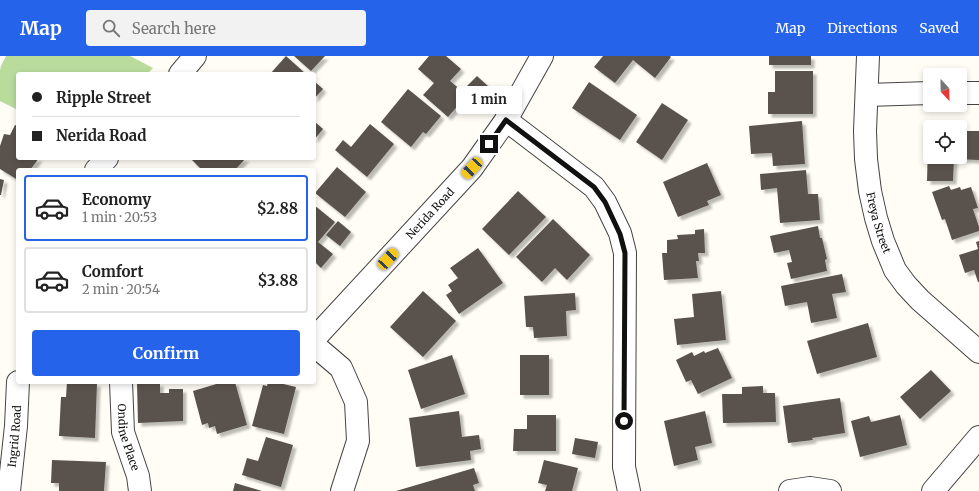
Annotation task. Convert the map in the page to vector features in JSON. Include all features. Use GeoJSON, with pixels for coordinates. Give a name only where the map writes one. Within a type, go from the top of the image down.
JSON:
{"type":"FeatureCollection","features":[{"type":"Feature","properties":{"kind":"street"},"geometry":{"type":"LineString","coordinates":[[182,72],[195,56]]}},
{"type":"Feature","properties":{"kind":"street","name":"Nerida Road"},"geometry":{"type":"LineString","coordinates":[[316,337],[472,168],[506,120],[542,56]]}},
{"type":"Feature","properties":{"kind":"street","name":"Freya Street"},"geometry":{"type":"LineString","coordinates":[[868,56],[865,131],[866,159],[870,191],[883,241],[895,270],[906,286],[979,352]]}},
{"type":"Feature","properties":{"kind":"street"},"geometry":{"type":"LineString","coordinates":[[867,94],[923,93]]}},
{"type":"Feature","properties":{"kind":"street"},"geometry":{"type":"LineString","coordinates":[[967,93],[979,93]]}},
{"type":"Feature","properties":{"kind":"street"},"geometry":{"type":"LineString","coordinates":[[506,120],[594,187],[605,202],[620,234],[625,253],[624,467],[629,491]]}},
{"type":"Feature","properties":{"kind":"street"},"geometry":{"type":"LineString","coordinates":[[98,168],[104,160]]}},
{"type":"Feature","properties":{"kind":"street"},"geometry":{"type":"LineString","coordinates":[[316,347],[341,368],[356,402],[358,441],[342,491]]}},
{"type":"Feature","properties":{"kind":"street","name":"Ingrid Road"},"geometry":{"type":"LineString","coordinates":[[9,491],[16,426],[18,384]]}},
{"type":"Feature","properties":{"kind":"street","name":"Ondine Place"},"geometry":{"type":"LineString","coordinates":[[121,384],[124,432],[138,476],[140,491]]}},
{"type":"Feature","properties":{"kind":"street"},"geometry":{"type":"LineString","coordinates":[[932,491],[979,437]]}},
{"type":"Feature","properties":{"kind":"street"},"geometry":{"type":"LineString","coordinates":[[790,491],[810,488],[830,491]]}},
{"type":"Feature","properties":{"kind":"green space"},"geometry":{"type":"Polygon","coordinates":[[[6,56],[130,56],[153,68],[149,72],[16,72],[16,109],[0,101],[1,66],[6,56]]]}},
{"type":"Feature","properties":{"kind":"building"},"geometry":{"type":"Polygon","coordinates":[[[286,56],[304,72],[272,72],[286,56]]]}},
{"type":"Feature","properties":{"kind":"building"},"geometry":{"type":"Polygon","coordinates":[[[294,56],[325,56],[311,71],[294,56]]]}},
{"type":"Feature","properties":{"kind":"building"},"geometry":{"type":"Polygon","coordinates":[[[429,56],[446,56],[461,69],[450,81],[467,95],[448,117],[423,95],[434,83],[418,69],[429,56]]]}},
{"type":"Feature","properties":{"kind":"building"},"geometry":{"type":"Polygon","coordinates":[[[603,56],[671,57],[655,78],[633,60],[615,83],[594,67],[603,56]]]}},
{"type":"Feature","properties":{"kind":"building"},"geometry":{"type":"Polygon","coordinates":[[[769,56],[811,56],[811,65],[769,65],[769,56]]]}},
{"type":"Feature","properties":{"kind":"building"},"geometry":{"type":"Polygon","coordinates":[[[775,71],[813,71],[813,114],[768,114],[768,92],[775,92],[775,71]]]}},
{"type":"Feature","properties":{"kind":"building"},"geometry":{"type":"Polygon","coordinates":[[[477,76],[489,87],[477,101],[464,89],[477,76]]]}},
{"type":"Feature","properties":{"kind":"building"},"geometry":{"type":"Polygon","coordinates":[[[589,82],[637,115],[620,140],[572,108],[589,82]]]}},
{"type":"Feature","properties":{"kind":"building"},"geometry":{"type":"Polygon","coordinates":[[[316,83],[323,89],[316,97],[316,83]]]}},
{"type":"Feature","properties":{"kind":"building"},"geometry":{"type":"Polygon","coordinates":[[[408,89],[441,116],[426,134],[423,132],[411,147],[381,122],[408,89]]]}},
{"type":"Feature","properties":{"kind":"building"},"geometry":{"type":"Polygon","coordinates":[[[662,103],[688,120],[662,160],[636,142],[662,103]]]}},
{"type":"Feature","properties":{"kind":"building"},"geometry":{"type":"Polygon","coordinates":[[[802,121],[805,164],[773,166],[772,153],[751,154],[749,126],[802,121]]]}},
{"type":"Feature","properties":{"kind":"building"},"geometry":{"type":"Polygon","coordinates":[[[316,123],[323,129],[316,138],[316,123]]]}},
{"type":"Feature","properties":{"kind":"building"},"geometry":{"type":"Polygon","coordinates":[[[370,124],[394,144],[367,177],[335,150],[343,140],[351,147],[370,124]]]}},
{"type":"Feature","properties":{"kind":"building"},"geometry":{"type":"Polygon","coordinates":[[[16,125],[16,160],[38,160],[32,168],[16,168],[16,179],[0,169],[0,146],[4,134],[10,135],[16,125]]]}},
{"type":"Feature","properties":{"kind":"building"},"geometry":{"type":"Polygon","coordinates":[[[967,131],[979,131],[979,160],[967,160],[967,131]]]}},
{"type":"Feature","properties":{"kind":"building"},"geometry":{"type":"Polygon","coordinates":[[[192,160],[244,160],[237,168],[200,168],[192,160]]]}},
{"type":"Feature","properties":{"kind":"building"},"geometry":{"type":"Polygon","coordinates":[[[707,163],[721,195],[707,201],[709,205],[678,217],[663,182],[707,163]]]}},
{"type":"Feature","properties":{"kind":"building"},"geometry":{"type":"Polygon","coordinates":[[[927,164],[954,164],[953,181],[927,181],[927,164]]]}},
{"type":"Feature","properties":{"kind":"building"},"geometry":{"type":"Polygon","coordinates":[[[337,167],[366,192],[345,217],[316,194],[316,192],[337,167]]]}},
{"type":"Feature","properties":{"kind":"building"},"geometry":{"type":"Polygon","coordinates":[[[806,170],[808,194],[818,194],[820,220],[780,223],[777,188],[761,190],[760,174],[806,170]]]}},
{"type":"Feature","properties":{"kind":"building"},"geometry":{"type":"Polygon","coordinates":[[[0,179],[4,180],[1,195],[0,195],[0,179]]]}},
{"type":"Feature","properties":{"kind":"building"},"geometry":{"type":"Polygon","coordinates":[[[949,186],[951,190],[960,187],[961,190],[971,187],[978,208],[973,209],[979,231],[952,240],[945,219],[942,220],[932,192],[949,186]]]}},
{"type":"Feature","properties":{"kind":"building"},"geometry":{"type":"Polygon","coordinates":[[[518,191],[546,217],[509,255],[482,229],[518,191]]]}},
{"type":"Feature","properties":{"kind":"building"},"geometry":{"type":"Polygon","coordinates":[[[316,207],[335,222],[318,242],[333,254],[321,268],[316,263],[316,207]]]}},
{"type":"Feature","properties":{"kind":"building"},"geometry":{"type":"Polygon","coordinates":[[[553,219],[590,255],[567,280],[555,268],[542,282],[516,257],[553,219]]]}},
{"type":"Feature","properties":{"kind":"building"},"geometry":{"type":"Polygon","coordinates":[[[338,221],[351,232],[340,246],[326,235],[338,221]]]}},
{"type":"Feature","properties":{"kind":"building"},"geometry":{"type":"Polygon","coordinates":[[[818,226],[820,238],[822,238],[827,259],[825,260],[827,271],[791,279],[787,263],[792,262],[789,250],[774,253],[770,236],[818,226]]]}},
{"type":"Feature","properties":{"kind":"building"},"geometry":{"type":"Polygon","coordinates":[[[704,229],[705,253],[698,253],[699,261],[696,261],[698,278],[664,280],[662,253],[667,253],[667,240],[678,239],[677,235],[695,234],[695,230],[704,229]]]}},
{"type":"Feature","properties":{"kind":"building"},"geometry":{"type":"Polygon","coordinates":[[[979,241],[978,282],[974,270],[965,273],[959,255],[978,249],[976,242],[979,241]]]}},
{"type":"Feature","properties":{"kind":"building"},"geometry":{"type":"Polygon","coordinates":[[[478,248],[503,283],[459,314],[446,295],[452,291],[448,285],[458,278],[450,268],[478,248]]]}},
{"type":"Feature","properties":{"kind":"building"},"geometry":{"type":"Polygon","coordinates":[[[842,274],[846,292],[832,294],[837,318],[811,323],[807,302],[785,306],[781,286],[842,274]]]}},
{"type":"Feature","properties":{"kind":"building"},"geometry":{"type":"Polygon","coordinates":[[[423,291],[456,321],[423,357],[390,327],[423,291]]]}},
{"type":"Feature","properties":{"kind":"building"},"geometry":{"type":"Polygon","coordinates":[[[721,291],[726,340],[677,345],[674,319],[694,317],[692,294],[721,291]]]}},
{"type":"Feature","properties":{"kind":"building"},"geometry":{"type":"Polygon","coordinates":[[[575,293],[576,310],[566,311],[567,336],[534,338],[533,327],[526,327],[524,296],[575,293]]]}},
{"type":"Feature","properties":{"kind":"building"},"geometry":{"type":"Polygon","coordinates":[[[868,323],[877,357],[817,374],[807,341],[868,323]]]}},
{"type":"Feature","properties":{"kind":"building"},"geometry":{"type":"Polygon","coordinates":[[[718,348],[732,378],[698,394],[691,380],[686,382],[676,360],[692,352],[694,356],[704,351],[705,353],[718,348]]]}},
{"type":"Feature","properties":{"kind":"building"},"geometry":{"type":"Polygon","coordinates":[[[452,355],[465,394],[421,409],[408,370],[452,355]]]}},
{"type":"Feature","properties":{"kind":"building"},"geometry":{"type":"Polygon","coordinates":[[[520,355],[549,355],[549,395],[520,395],[520,355]]]}},
{"type":"Feature","properties":{"kind":"building"},"geometry":{"type":"Polygon","coordinates":[[[931,370],[951,391],[920,419],[900,397],[931,370]]]}},
{"type":"Feature","properties":{"kind":"building"},"geometry":{"type":"Polygon","coordinates":[[[67,384],[97,384],[95,438],[59,436],[61,397],[66,397],[67,384]]]}},
{"type":"Feature","properties":{"kind":"building"},"geometry":{"type":"Polygon","coordinates":[[[137,384],[160,384],[160,393],[169,393],[169,389],[183,389],[183,421],[138,423],[137,384]]]}},
{"type":"Feature","properties":{"kind":"building"},"geometry":{"type":"Polygon","coordinates":[[[216,384],[236,384],[247,425],[217,434],[215,426],[209,428],[208,423],[202,425],[193,391],[216,384]]]}},
{"type":"Feature","properties":{"kind":"building"},"geometry":{"type":"Polygon","coordinates":[[[268,384],[283,384],[296,387],[284,434],[252,426],[263,385],[267,386],[268,384]]]}},
{"type":"Feature","properties":{"kind":"building"},"geometry":{"type":"Polygon","coordinates":[[[763,386],[763,393],[775,393],[776,422],[723,423],[722,394],[742,394],[742,387],[763,386]]]}},
{"type":"Feature","properties":{"kind":"building"},"geometry":{"type":"Polygon","coordinates":[[[840,398],[845,433],[812,438],[813,440],[788,443],[783,406],[840,398]]]}},
{"type":"Feature","properties":{"kind":"building"},"geometry":{"type":"Polygon","coordinates":[[[459,411],[462,437],[479,435],[481,449],[470,451],[471,460],[416,467],[409,418],[459,411]]]}},
{"type":"Feature","properties":{"kind":"building"},"geometry":{"type":"Polygon","coordinates":[[[705,411],[712,443],[695,447],[698,460],[674,466],[664,421],[705,411]]]}},
{"type":"Feature","properties":{"kind":"building"},"geometry":{"type":"Polygon","coordinates":[[[527,415],[556,415],[556,451],[513,451],[514,429],[527,429],[527,415]]]}},
{"type":"Feature","properties":{"kind":"building"},"geometry":{"type":"Polygon","coordinates":[[[900,415],[907,445],[860,457],[851,421],[869,416],[871,422],[900,415]]]}},
{"type":"Feature","properties":{"kind":"building"},"geometry":{"type":"Polygon","coordinates":[[[266,437],[293,445],[281,487],[242,475],[247,458],[258,461],[266,437]]]}},
{"type":"Feature","properties":{"kind":"building"},"geometry":{"type":"Polygon","coordinates":[[[575,438],[598,442],[595,458],[572,454],[575,438]]]}},
{"type":"Feature","properties":{"kind":"building"},"geometry":{"type":"Polygon","coordinates":[[[52,460],[106,462],[104,491],[59,491],[59,483],[51,483],[52,460]]]}},
{"type":"Feature","properties":{"kind":"building"},"geometry":{"type":"Polygon","coordinates":[[[544,460],[578,468],[572,491],[545,491],[547,485],[538,483],[544,460]]]}},
{"type":"Feature","properties":{"kind":"building"},"geometry":{"type":"Polygon","coordinates":[[[474,468],[479,483],[473,485],[475,491],[396,491],[474,468]]]}},
{"type":"Feature","properties":{"kind":"building"},"geometry":{"type":"Polygon","coordinates":[[[235,483],[262,491],[233,491],[235,483]]]}},
{"type":"Feature","properties":{"kind":"route"},"geometry":{"type":"LineString","coordinates":[[489,144],[506,120],[594,187],[605,202],[620,234],[625,253],[624,421]]}}]}
